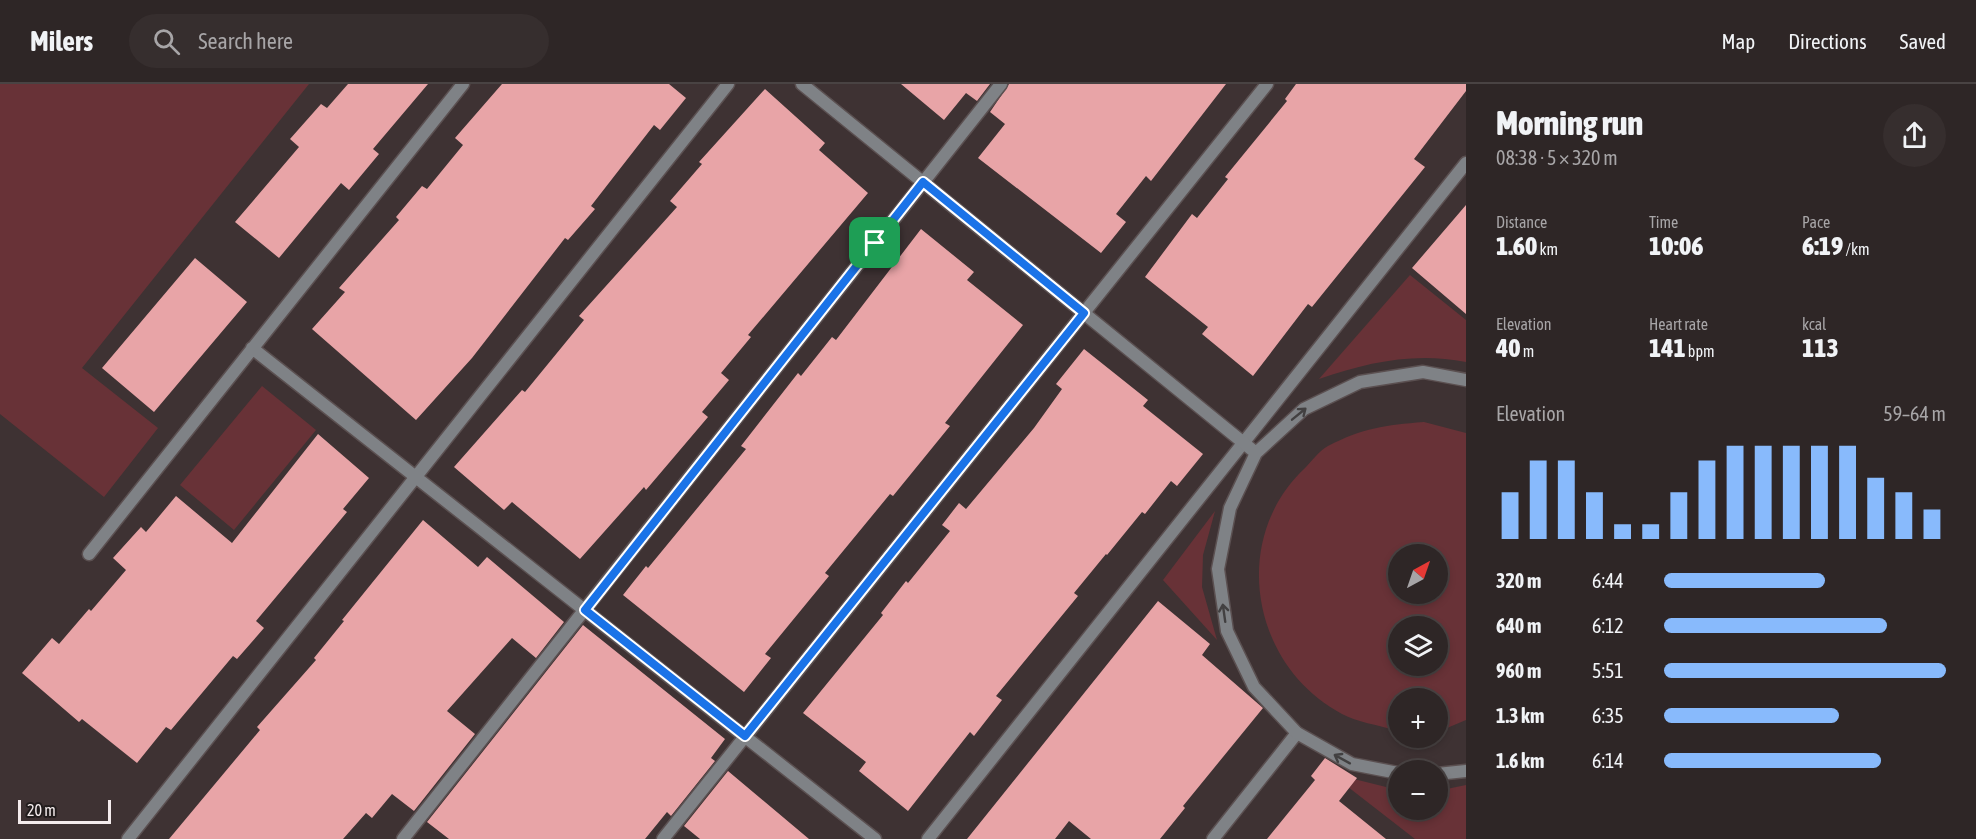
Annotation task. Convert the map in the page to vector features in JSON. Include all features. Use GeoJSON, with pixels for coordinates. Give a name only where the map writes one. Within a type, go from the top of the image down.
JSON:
{"type":"FeatureCollection","features":[{"type":"Feature","properties":{"kind":"street"},"geometry":{"type":"LineString","coordinates":[[89,554],[463,84]]}},
{"type":"Feature","properties":{"kind":"street"},"geometry":{"type":"LineString","coordinates":[[128,839],[728,84]]}},
{"type":"Feature","properties":{"kind":"street"},"geometry":{"type":"LineString","coordinates":[[802,84],[1256,453]]}},
{"type":"Feature","properties":{"kind":"street"},"geometry":{"type":"LineString","coordinates":[[404,839],[1001,84]]}},
{"type":"Feature","properties":{"kind":"street"},"geometry":{"type":"LineString","coordinates":[[663,839],[1267,84]]}},
{"type":"Feature","properties":{"kind":"street"},"geometry":{"type":"LineString","coordinates":[[928,839],[1466,163]]}},
{"type":"Feature","properties":{"kind":"street"},"geometry":{"type":"LineString","coordinates":[[252,348],[875,839]]}},
{"type":"Feature","properties":{"kind":"street"},"geometry":{"type":"LineString","coordinates":[[1388,771],[1352,764],[1297,733],[1254,687],[1227,631],[1218,569],[1230,508],[1256,453],[1304,409],[1360,382],[1422,372],[1466,380]]}},
{"type":"Feature","properties":{"kind":"street"},"geometry":{"type":"LineString","coordinates":[[1213,839],[1297,733]]}},
{"type":"Feature","properties":{"kind":"street"},"geometry":{"type":"LineString","coordinates":[[1448,773],[1466,771]]}},
{"type":"Feature","properties":{"kind":"shaded area"},"geometry":{"type":"Polygon","coordinates":[[[0,84],[309,84],[82,368],[158,428],[104,497],[0,414],[0,84]]]}},
{"type":"Feature","properties":{"kind":"shaded area"},"geometry":{"type":"Polygon","coordinates":[[[1410,275],[1466,320],[1466,362],[1428,358],[1392,360],[1319,379],[1410,275]]]}},
{"type":"Feature","properties":{"kind":"shaded area"},"geometry":{"type":"Polygon","coordinates":[[[262,386],[316,430],[234,530],[180,485],[262,386]]]}},
{"type":"Feature","properties":{"kind":"shaded area"},"geometry":{"type":"Polygon","coordinates":[[[1424,422],[1466,433],[1466,720],[1448,728],[1448,688],[1388,688],[1388,728],[1348,717],[1311,693],[1287,665],[1270,634],[1261,600],[1259,564],[1266,530],[1281,497],[1305,468],[1328,446],[1363,431],[1424,422]]]}},
{"type":"Feature","properties":{"kind":"shaded area"},"geometry":{"type":"Polygon","coordinates":[[[1215,511],[1203,555],[1202,587],[1217,640],[1163,580],[1215,511]]]}},
{"type":"Feature","properties":{"kind":"shaded area"},"geometry":{"type":"Polygon","coordinates":[[[1330,773],[1388,788],[1388,818],[1330,773]]]}},
{"type":"Feature","properties":{"kind":"shaded area"},"geometry":{"type":"Polygon","coordinates":[[[1466,785],[1466,839],[1415,839],[1391,820],[1448,820],[1448,789],[1466,785]]]}},
{"type":"Feature","properties":{"kind":"building"},"geometry":{"type":"Polygon","coordinates":[[[348,84],[428,84],[373,149],[379,154],[349,190],[341,183],[279,258],[235,222],[299,147],[290,139],[321,104],[327,108],[348,84]]]}},
{"type":"Feature","properties":{"kind":"building"},"geometry":{"type":"Polygon","coordinates":[[[502,84],[669,84],[686,98],[660,130],[654,125],[591,206],[595,209],[568,240],[565,238],[472,358],[416,420],[312,329],[345,292],[339,288],[399,220],[396,217],[422,186],[427,189],[463,145],[455,138],[502,84]]]}},
{"type":"Feature","properties":{"kind":"building"},"geometry":{"type":"Polygon","coordinates":[[[901,84],[990,84],[977,101],[966,93],[944,120],[901,84]]]}},
{"type":"Feature","properties":{"kind":"building"},"geometry":{"type":"Polygon","coordinates":[[[1009,84],[1226,84],[1151,181],[1146,176],[1116,214],[1126,222],[1101,253],[978,158],[1005,124],[990,112],[1009,84]]]}},
{"type":"Feature","properties":{"kind":"building"},"geometry":{"type":"Polygon","coordinates":[[[1296,84],[1466,84],[1466,91],[1414,159],[1425,167],[1312,307],[1308,304],[1253,376],[1202,334],[1208,327],[1145,277],[1192,214],[1197,218],[1228,179],[1225,177],[1287,101],[1285,99],[1296,84]]]}},
{"type":"Feature","properties":{"kind":"building"},"geometry":{"type":"Polygon","coordinates":[[[765,89],[825,143],[819,150],[868,193],[748,335],[751,337],[721,373],[729,380],[702,412],[708,417],[646,490],[644,487],[580,559],[512,502],[504,510],[454,467],[522,390],[525,392],[584,320],[579,316],[677,207],[670,201],[702,164],[699,162],[765,89]]]}},
{"type":"Feature","properties":{"kind":"building"},"geometry":{"type":"Polygon","coordinates":[[[1466,205],[1466,314],[1412,268],[1466,205]]]}},
{"type":"Feature","properties":{"kind":"building"},"geometry":{"type":"Polygon","coordinates":[[[921,229],[974,272],[967,280],[1023,325],[945,423],[950,426],[893,496],[890,494],[825,573],[829,576],[765,654],[771,658],[744,692],[623,595],[746,449],[741,446],[798,373],[801,376],[832,337],[836,340],[921,229]]]}},
{"type":"Feature","properties":{"kind":"building"},"geometry":{"type":"Polygon","coordinates":[[[195,258],[247,302],[154,412],[102,368],[195,258]]]}},
{"type":"Feature","properties":{"kind":"building"},"geometry":{"type":"Polygon","coordinates":[[[1084,349],[1148,400],[1143,406],[1203,454],[1177,486],[1171,481],[1145,514],[1142,512],[1106,554],[1074,593],[1078,596],[996,696],[1002,700],[974,736],[970,732],[908,811],[859,771],[866,762],[803,713],[883,615],[881,613],[906,581],[908,583],[950,531],[942,525],[959,503],[966,509],[1034,428],[1062,389],[1056,384],[1084,349]]]}},
{"type":"Feature","properties":{"kind":"building"},"geometry":{"type":"Polygon","coordinates":[[[318,434],[369,478],[343,509],[347,512],[256,621],[264,628],[237,659],[233,656],[171,730],[166,727],[137,763],[82,719],[79,722],[22,673],[52,638],[59,644],[89,609],[91,611],[126,570],[113,558],[141,527],[146,532],[176,496],[232,543],[318,434]]]}},
{"type":"Feature","properties":{"kind":"building"},"geometry":{"type":"Polygon","coordinates":[[[423,520],[478,567],[487,557],[564,622],[536,658],[512,638],[447,711],[475,734],[414,811],[392,794],[372,818],[366,813],[343,839],[169,839],[260,730],[257,727],[316,660],[314,658],[344,621],[342,620],[423,520]]]}},
{"type":"Feature","properties":{"kind":"building"},"geometry":{"type":"Polygon","coordinates":[[[1158,601],[1210,644],[1202,655],[1263,708],[1183,806],[1185,808],[1160,839],[1091,839],[1069,821],[1055,839],[967,839],[1158,601]]]}},
{"type":"Feature","properties":{"kind":"building"},"geometry":{"type":"Polygon","coordinates":[[[583,625],[725,739],[711,758],[715,761],[671,816],[667,812],[645,839],[449,839],[427,822],[583,625]]]}},
{"type":"Feature","properties":{"kind":"building"},"geometry":{"type":"Polygon","coordinates":[[[1325,758],[1357,778],[1339,801],[1386,839],[1267,839],[1315,780],[1311,776],[1325,758]]]}},
{"type":"Feature","properties":{"kind":"building"},"geometry":{"type":"Polygon","coordinates":[[[728,771],[809,839],[700,839],[684,826],[728,771]]]}},
{"type":"Feature","properties":{"kind":"route"},"geometry":{"type":"LineString","coordinates":[[923,182],[1084,313],[745,736],[585,610],[875,243],[923,182]]}}]}
